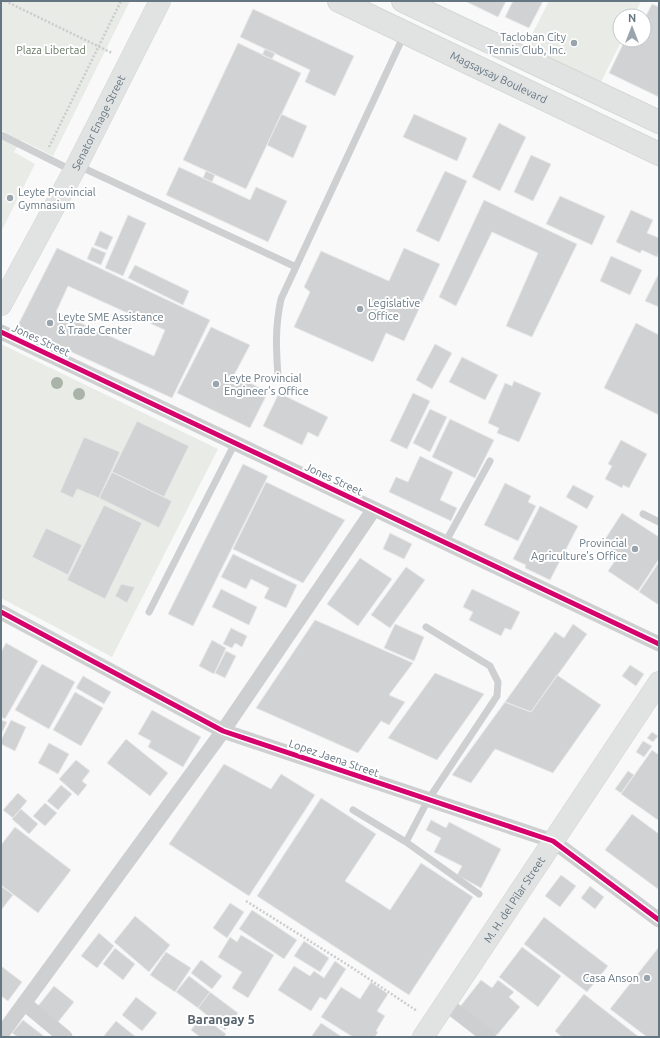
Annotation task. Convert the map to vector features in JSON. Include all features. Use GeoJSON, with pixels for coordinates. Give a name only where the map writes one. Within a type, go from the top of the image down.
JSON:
{"type":"FeatureCollection","features":[{"type":"Feature","properties":{"kind":"main road","name":"Magsaysay Boulevard"},"geometry":{"type":"LineString","coordinates":[[339,1],[659,154]]}},
{"type":"Feature","properties":{"kind":"main road"},"geometry":{"type":"LineString","coordinates":[[405,33],[410,4],[656,119]]}},
{"type":"Feature","properties":{"kind":"street","name":"Senator Enage Street"},"geometry":{"type":"LineString","coordinates":[[1,305],[75,168],[160,1]]}},
{"type":"Feature","properties":{"kind":"street","name":"Jones Street"},"geometry":{"type":"LineString","coordinates":[[1,332],[659,644]]}},
{"type":"Feature","properties":{"kind":"street"},"geometry":{"type":"LineString","coordinates":[[4,1025],[24,1003],[223,731],[374,509]]}},
{"type":"Feature","properties":{"kind":"street","name":"Lopez Jaena Street"},"geometry":{"type":"LineString","coordinates":[[1,612],[223,731],[553,841],[659,920]]}},
{"type":"Feature","properties":{"kind":"street","name":"M. H. del Pilar Street"},"geometry":{"type":"LineString","coordinates":[[428,1030],[659,682]]}},
{"type":"Feature","properties":{"kind":"street"},"geometry":{"type":"LineString","coordinates":[[24,1003],[65,1037]]}},
{"type":"Feature","properties":{"kind":"street"},"geometry":{"type":"LineString","coordinates":[[445,1003],[489,1037]]}},
{"type":"Feature","properties":{"kind":"lane"},"geometry":{"type":"LineString","coordinates":[[278,376],[275,342],[281,299],[405,33]]}},
{"type":"Feature","properties":{"kind":"lane"},"geometry":{"type":"LineString","coordinates":[[1,135],[296,267]]}},
{"type":"Feature","properties":{"kind":"lane"},"geometry":{"type":"LineString","coordinates":[[150,612],[235,443]]}},
{"type":"Feature","properties":{"kind":"lane"},"geometry":{"type":"LineString","coordinates":[[445,543],[490,460]]}},
{"type":"Feature","properties":{"kind":"lane"},"geometry":{"type":"LineString","coordinates":[[643,514],[659,522]]}},
{"type":"Feature","properties":{"kind":"lane"},"geometry":{"type":"LineString","coordinates":[[406,842],[428,800],[497,696],[498,682],[490,666],[426,627]]}},
{"type":"Feature","properties":{"kind":"lane"},"geometry":{"type":"LineString","coordinates":[[353,810],[406,842],[479,894]]}},
{"type":"Feature","properties":{"kind":"path"},"geometry":{"type":"LineString","coordinates":[[5,1],[129,62]]}},
{"type":"Feature","properties":{"kind":"path"},"geometry":{"type":"LineString","coordinates":[[42,144],[49,148],[121,1]]}},
{"type":"Feature","properties":{"kind":"path"},"geometry":{"type":"LineString","coordinates":[[246,901],[351,967],[428,1030]]}},
{"type":"Feature","properties":{"kind":"green space","name":"Plaza Libertad"},"geometry":{"type":"Polygon","coordinates":[[[1,1],[130,1],[53,156],[21,140],[14,152],[35,164],[1,232],[1,140],[5,132],[1,130],[1,1]]]}},
{"type":"Feature","properties":{"kind":"green space","name":"Tacloban City Tennis Club, Inc."},"geometry":{"type":"Polygon","coordinates":[[[549,1],[641,1],[638,8],[612,8],[612,48],[618,48],[601,82],[526,46],[549,1]]]}},
{"type":"Feature","properties":{"kind":"green space"},"geometry":{"type":"Polygon","coordinates":[[[1,344],[218,449],[112,657],[1,598],[1,344]]]}},
{"type":"Feature","properties":{"kind":"building"},"geometry":{"type":"Polygon","coordinates":[[[465,1],[506,1],[498,17],[465,1]]]}},
{"type":"Feature","properties":{"kind":"building"},"geometry":{"type":"Polygon","coordinates":[[[513,1],[543,1],[529,28],[505,17],[513,1]]]}},
{"type":"Feature","properties":{"kind":"building"},"geometry":{"type":"Polygon","coordinates":[[[652,4],[659,7],[659,97],[609,73],[621,48],[652,48],[652,8],[650,8],[652,4]]]}},
{"type":"Feature","properties":{"kind":"building"},"geometry":{"type":"Polygon","coordinates":[[[253,9],[354,56],[335,96],[305,82],[310,70],[240,37],[253,9]]]}},
{"type":"Feature","properties":{"kind":"building"},"geometry":{"type":"Polygon","coordinates":[[[238,43],[301,73],[246,189],[183,160],[238,43]]]}},
{"type":"Feature","properties":{"kind":"building"},"geometry":{"type":"Polygon","coordinates":[[[265,49],[275,53],[272,59],[262,55],[265,49]]]}},
{"type":"Feature","properties":{"kind":"building"},"geometry":{"type":"Polygon","coordinates":[[[281,114],[307,126],[293,158],[267,145],[281,114]]]}},
{"type":"Feature","properties":{"kind":"building"},"geometry":{"type":"Polygon","coordinates":[[[414,114],[467,138],[457,161],[403,137],[414,114]]]}},
{"type":"Feature","properties":{"kind":"building"},"geometry":{"type":"Polygon","coordinates":[[[499,123],[526,137],[500,191],[472,177],[499,123]]]}},
{"type":"Feature","properties":{"kind":"building"},"geometry":{"type":"Polygon","coordinates":[[[531,155],[551,164],[533,201],[514,192],[531,155]]]}},
{"type":"Feature","properties":{"kind":"building"},"geometry":{"type":"Polygon","coordinates":[[[179,167],[250,200],[256,187],[287,201],[268,242],[166,195],[179,167]]]}},
{"type":"Feature","properties":{"kind":"building"},"geometry":{"type":"Polygon","coordinates":[[[206,171],[215,175],[212,182],[203,178],[206,171]]]}},
{"type":"Feature","properties":{"kind":"building"},"geometry":{"type":"Polygon","coordinates":[[[445,171],[467,181],[439,242],[416,231],[445,171]]]}},
{"type":"Feature","properties":{"kind":"building"},"geometry":{"type":"Polygon","coordinates":[[[560,196],[605,216],[592,245],[546,224],[560,196]]]}},
{"type":"Feature","properties":{"kind":"building"},"geometry":{"type":"Polygon","coordinates":[[[484,200],[577,244],[532,337],[506,326],[538,253],[492,232],[456,306],[439,297],[484,200]]]}},
{"type":"Feature","properties":{"kind":"building"},"geometry":{"type":"Polygon","coordinates":[[[631,210],[653,220],[647,233],[659,238],[659,252],[657,257],[642,250],[640,253],[616,242],[631,210]]]}},
{"type":"Feature","properties":{"kind":"building"},"geometry":{"type":"Polygon","coordinates":[[[128,215],[146,223],[123,276],[105,268],[128,215]]]}},
{"type":"Feature","properties":{"kind":"building"},"geometry":{"type":"Polygon","coordinates":[[[100,231],[113,237],[107,250],[94,245],[100,231]]]}},
{"type":"Feature","properties":{"kind":"building"},"geometry":{"type":"Polygon","coordinates":[[[92,247],[106,253],[101,265],[87,259],[92,247]]]}},
{"type":"Feature","properties":{"kind":"building","name":"Leyte SME Assistance & Trade Center"},"geometry":{"type":"Polygon","coordinates":[[[57,248],[210,320],[172,398],[17,327],[57,248]],[[68,286],[56,312],[154,356],[165,330],[68,286]]]}},
{"type":"Feature","properties":{"kind":"building","name":"Legislative Office"},"geometry":{"type":"Polygon","coordinates":[[[404,248],[440,264],[404,341],[386,333],[373,362],[294,327],[310,292],[304,287],[321,251],[389,281],[404,248]]]}},
{"type":"Feature","properties":{"kind":"building"},"geometry":{"type":"Polygon","coordinates":[[[611,256],[642,270],[630,295],[600,281],[611,256]]]}},
{"type":"Feature","properties":{"kind":"building"},"geometry":{"type":"Polygon","coordinates":[[[135,265],[189,291],[183,305],[128,278],[135,265]]]}},
{"type":"Feature","properties":{"kind":"building"},"geometry":{"type":"Polygon","coordinates":[[[659,273],[659,307],[645,301],[659,273]]]}},
{"type":"Feature","properties":{"kind":"building"},"geometry":{"type":"Polygon","coordinates":[[[636,323],[659,335],[659,415],[604,388],[636,323]]]}},
{"type":"Feature","properties":{"kind":"building","name":"Leyte Provincial Engineer's Office"},"geometry":{"type":"Polygon","coordinates":[[[211,327],[250,345],[234,375],[268,392],[250,428],[177,393],[211,327]]]}},
{"type":"Feature","properties":{"kind":"building"},"geometry":{"type":"Polygon","coordinates":[[[435,344],[452,353],[432,389],[416,380],[435,344]]]}},
{"type":"Feature","properties":{"kind":"building"},"geometry":{"type":"Polygon","coordinates":[[[462,357],[498,375],[485,400],[449,382],[462,357]]]}},
{"type":"Feature","properties":{"kind":"building"},"geometry":{"type":"Polygon","coordinates":[[[514,381],[541,393],[519,442],[497,433],[499,428],[488,423],[505,383],[512,386],[514,381]]]}},
{"type":"Feature","properties":{"kind":"building"},"geometry":{"type":"Polygon","coordinates":[[[279,393],[328,417],[318,437],[308,432],[302,445],[263,426],[279,393]]]}},
{"type":"Feature","properties":{"kind":"building"},"geometry":{"type":"Polygon","coordinates":[[[413,393],[430,401],[407,449],[390,441],[413,393]]]}},
{"type":"Feature","properties":{"kind":"building"},"geometry":{"type":"Polygon","coordinates":[[[430,409],[447,417],[430,452],[413,443],[430,409]]]}},
{"type":"Feature","properties":{"kind":"building"},"geometry":{"type":"Polygon","coordinates":[[[450,419],[494,440],[475,478],[432,457],[450,419]]]}},
{"type":"Feature","properties":{"kind":"building"},"geometry":{"type":"Polygon","coordinates":[[[137,421],[189,446],[164,497],[112,472],[137,421]]]}},
{"type":"Feature","properties":{"kind":"building"},"geometry":{"type":"Polygon","coordinates":[[[84,437],[120,452],[99,498],[77,489],[73,498],[60,492],[84,437]]]}},
{"type":"Feature","properties":{"kind":"building"},"geometry":{"type":"Polygon","coordinates":[[[621,440],[647,454],[629,488],[623,485],[622,488],[605,479],[612,466],[608,464],[621,440]]]}},
{"type":"Feature","properties":{"kind":"building"},"geometry":{"type":"Polygon","coordinates":[[[420,456],[453,472],[440,500],[457,508],[451,521],[389,492],[396,477],[408,482],[420,456]]]}},
{"type":"Feature","properties":{"kind":"building"},"geometry":{"type":"Polygon","coordinates":[[[243,464],[268,476],[193,626],[168,614],[243,464]]]}},
{"type":"Feature","properties":{"kind":"building"},"geometry":{"type":"Polygon","coordinates":[[[112,472],[172,501],[159,528],[99,498],[112,472]]]}},
{"type":"Feature","properties":{"kind":"building"},"geometry":{"type":"Polygon","coordinates":[[[266,482],[345,520],[303,583],[233,549],[266,482]]]}},
{"type":"Feature","properties":{"kind":"building"},"geometry":{"type":"Polygon","coordinates":[[[505,483],[531,496],[528,502],[536,506],[518,541],[484,525],[505,483]]]}},
{"type":"Feature","properties":{"kind":"building"},"geometry":{"type":"Polygon","coordinates":[[[573,485],[594,496],[587,509],[566,497],[573,485]]]}},
{"type":"Feature","properties":{"kind":"building"},"geometry":{"type":"Polygon","coordinates":[[[104,505],[142,523],[105,599],[67,580],[104,505]]]}},
{"type":"Feature","properties":{"kind":"building"},"geometry":{"type":"Polygon","coordinates":[[[540,506],[578,526],[550,580],[525,568],[526,565],[513,559],[540,506]]]}},
{"type":"Feature","properties":{"kind":"building","name":"Provincial Agriculture's Office"},"geometry":{"type":"Polygon","coordinates":[[[622,513],[659,537],[659,559],[638,591],[608,571],[619,555],[602,544],[622,513]]]}},
{"type":"Feature","properties":{"kind":"building"},"geometry":{"type":"Polygon","coordinates":[[[46,528],[82,545],[68,575],[32,557],[46,528]]]}},
{"type":"Feature","properties":{"kind":"building"},"geometry":{"type":"Polygon","coordinates":[[[390,533],[412,544],[404,559],[383,549],[390,533]]]}},
{"type":"Feature","properties":{"kind":"building"},"geometry":{"type":"Polygon","coordinates":[[[233,554],[297,585],[286,608],[264,598],[269,588],[251,579],[246,589],[221,577],[233,554]]]}},
{"type":"Feature","properties":{"kind":"building"},"geometry":{"type":"Polygon","coordinates":[[[360,558],[392,579],[358,626],[327,604],[360,558]]]}},
{"type":"Feature","properties":{"kind":"building","name":"Provincial Agriculture's Office"},"geometry":{"type":"Polygon","coordinates":[[[659,562],[659,605],[639,592],[659,562]]]}},
{"type":"Feature","properties":{"kind":"building"},"geometry":{"type":"Polygon","coordinates":[[[406,567],[425,580],[390,628],[371,615],[406,567]]]}},
{"type":"Feature","properties":{"kind":"building"},"geometry":{"type":"Polygon","coordinates":[[[121,584],[135,587],[127,603],[115,596],[121,584]]]}},
{"type":"Feature","properties":{"kind":"building"},"geometry":{"type":"Polygon","coordinates":[[[221,589],[257,607],[249,625],[212,607],[221,589]]]}},
{"type":"Feature","properties":{"kind":"building"},"geometry":{"type":"Polygon","coordinates":[[[472,589],[520,612],[511,630],[505,628],[501,636],[469,620],[473,612],[463,607],[472,589]]]}},
{"type":"Feature","properties":{"kind":"building"},"geometry":{"type":"Polygon","coordinates":[[[315,620],[413,663],[389,695],[405,702],[389,725],[381,721],[358,753],[256,708],[315,620]]]}},
{"type":"Feature","properties":{"kind":"building"},"geometry":{"type":"Polygon","coordinates":[[[395,624],[424,637],[414,661],[384,648],[395,624]]]}},
{"type":"Feature","properties":{"kind":"building"},"geometry":{"type":"Polygon","coordinates":[[[573,624],[587,634],[531,712],[505,702],[555,632],[564,638],[573,624]]]}},
{"type":"Feature","properties":{"kind":"building"},"geometry":{"type":"Polygon","coordinates":[[[231,628],[247,636],[242,647],[235,643],[232,648],[223,644],[231,628]]]}},
{"type":"Feature","properties":{"kind":"building"},"geometry":{"type":"Polygon","coordinates":[[[212,640],[226,648],[214,674],[199,666],[212,640]]]}},
{"type":"Feature","properties":{"kind":"building"},"geometry":{"type":"Polygon","coordinates":[[[6,643],[38,661],[5,719],[1,717],[1,652],[6,643]]]}},
{"type":"Feature","properties":{"kind":"building"},"geometry":{"type":"Polygon","coordinates":[[[226,651],[236,656],[225,678],[215,673],[226,651]]]}},
{"type":"Feature","properties":{"kind":"building"},"geometry":{"type":"Polygon","coordinates":[[[42,664],[75,682],[49,729],[15,710],[42,664]]]}},
{"type":"Feature","properties":{"kind":"building"},"geometry":{"type":"Polygon","coordinates":[[[630,665],[644,674],[636,686],[622,676],[630,665]]]}},
{"type":"Feature","properties":{"kind":"building"},"geometry":{"type":"Polygon","coordinates":[[[435,673],[484,694],[437,760],[388,738],[435,673]]]}},
{"type":"Feature","properties":{"kind":"building"},"geometry":{"type":"Polygon","coordinates":[[[557,675],[601,705],[553,773],[495,749],[471,783],[452,775],[505,702],[531,712],[557,675]]]}},
{"type":"Feature","properties":{"kind":"building"},"geometry":{"type":"Polygon","coordinates":[[[83,676],[111,692],[104,704],[76,688],[83,676]]]}},
{"type":"Feature","properties":{"kind":"building"},"geometry":{"type":"Polygon","coordinates":[[[75,692],[103,708],[81,746],[53,730],[75,692]]]}},
{"type":"Feature","properties":{"kind":"building"},"geometry":{"type":"Polygon","coordinates":[[[152,710],[201,737],[183,767],[148,747],[151,741],[138,734],[152,710]]]}},
{"type":"Feature","properties":{"kind":"building"},"geometry":{"type":"Polygon","coordinates":[[[1,720],[7,722],[1,735],[1,720]]]}},
{"type":"Feature","properties":{"kind":"building"},"geometry":{"type":"Polygon","coordinates":[[[11,720],[26,727],[15,751],[1,744],[1,740],[11,720]]]}},
{"type":"Feature","properties":{"kind":"building"},"geometry":{"type":"Polygon","coordinates":[[[652,732],[658,736],[653,742],[647,738],[652,732]]]}},
{"type":"Feature","properties":{"kind":"building"},"geometry":{"type":"Polygon","coordinates":[[[126,739],[168,773],[150,796],[107,763],[126,739]]]}},
{"type":"Feature","properties":{"kind":"building"},"geometry":{"type":"Polygon","coordinates":[[[643,741],[652,746],[644,757],[636,752],[643,741]]]}},
{"type":"Feature","properties":{"kind":"building"},"geometry":{"type":"Polygon","coordinates":[[[49,743],[69,754],[58,774],[38,763],[49,743]]]}},
{"type":"Feature","properties":{"kind":"building"},"geometry":{"type":"Polygon","coordinates":[[[652,750],[659,755],[658,820],[621,794],[652,750]]]}},
{"type":"Feature","properties":{"kind":"building"},"geometry":{"type":"Polygon","coordinates":[[[76,760],[90,771],[82,781],[87,785],[78,796],[59,779],[76,760]]]}},
{"type":"Feature","properties":{"kind":"building"},"geometry":{"type":"Polygon","coordinates":[[[224,764],[271,789],[281,774],[315,795],[249,896],[169,844],[224,764]]]}},
{"type":"Feature","properties":{"kind":"building"},"geometry":{"type":"Polygon","coordinates":[[[628,771],[634,775],[621,793],[615,789],[628,771]]]}},
{"type":"Feature","properties":{"kind":"building"},"geometry":{"type":"Polygon","coordinates":[[[61,785],[72,794],[58,810],[47,801],[61,785]]]}},
{"type":"Feature","properties":{"kind":"building"},"geometry":{"type":"Polygon","coordinates":[[[18,793],[27,801],[13,818],[3,810],[18,793]]]}},
{"type":"Feature","properties":{"kind":"building"},"geometry":{"type":"Polygon","coordinates":[[[321,798],[376,834],[345,881],[390,910],[421,863],[473,897],[409,995],[257,896],[321,798]]]}},
{"type":"Feature","properties":{"kind":"building"},"geometry":{"type":"Polygon","coordinates":[[[45,803],[57,813],[45,826],[33,816],[45,803]]]}},
{"type":"Feature","properties":{"kind":"building"},"geometry":{"type":"Polygon","coordinates":[[[21,809],[38,824],[29,834],[12,819],[21,809]]]}},
{"type":"Feature","properties":{"kind":"building"},"geometry":{"type":"Polygon","coordinates":[[[632,814],[659,834],[658,889],[605,850],[632,814]]]}},
{"type":"Feature","properties":{"kind":"building"},"geometry":{"type":"Polygon","coordinates":[[[431,820],[446,828],[449,822],[501,849],[481,888],[457,875],[462,866],[434,852],[441,838],[426,830],[431,820]]]}},
{"type":"Feature","properties":{"kind":"building"},"geometry":{"type":"Polygon","coordinates":[[[15,827],[71,870],[38,913],[1,885],[1,845],[15,827]]]}},
{"type":"Feature","properties":{"kind":"building"},"geometry":{"type":"Polygon","coordinates":[[[561,875],[576,886],[560,907],[545,896],[561,875]]]}},
{"type":"Feature","properties":{"kind":"building"},"geometry":{"type":"Polygon","coordinates":[[[1,886],[13,895],[1,910],[1,886]]]}},
{"type":"Feature","properties":{"kind":"building"},"geometry":{"type":"Polygon","coordinates":[[[590,886],[604,897],[595,909],[581,898],[590,886]]]}},
{"type":"Feature","properties":{"kind":"building"},"geometry":{"type":"Polygon","coordinates":[[[230,903],[244,912],[227,938],[213,928],[230,903]]]}},
{"type":"Feature","properties":{"kind":"building"},"geometry":{"type":"Polygon","coordinates":[[[252,910],[297,940],[284,959],[239,929],[252,910]]]}},
{"type":"Feature","properties":{"kind":"building"},"geometry":{"type":"Polygon","coordinates":[[[135,916],[170,945],[149,972],[114,942],[135,916]]]}},
{"type":"Feature","properties":{"kind":"building"},"geometry":{"type":"Polygon","coordinates":[[[544,917],[608,966],[587,992],[524,944],[544,917]]]}},
{"type":"Feature","properties":{"kind":"building"},"geometry":{"type":"Polygon","coordinates":[[[99,933],[114,946],[97,968],[81,956],[99,933]]]}},
{"type":"Feature","properties":{"kind":"building"},"geometry":{"type":"Polygon","coordinates":[[[241,935],[274,955],[248,998],[232,988],[242,972],[218,957],[230,937],[237,942],[241,935]]]}},
{"type":"Feature","properties":{"kind":"building"},"geometry":{"type":"Polygon","coordinates":[[[304,941],[329,958],[320,972],[294,956],[304,941]]]}},
{"type":"Feature","properties":{"kind":"building"},"geometry":{"type":"Polygon","coordinates":[[[522,947],[561,976],[538,1007],[499,977],[522,947]]]}},
{"type":"Feature","properties":{"kind":"building","name":"Casa Anson"},"geometry":{"type":"Polygon","coordinates":[[[659,947],[659,1037],[647,1037],[610,1009],[659,947]]]}},
{"type":"Feature","properties":{"kind":"building"},"geometry":{"type":"Polygon","coordinates":[[[115,948],[135,964],[123,980],[103,964],[115,948]]]}},
{"type":"Feature","properties":{"kind":"building"},"geometry":{"type":"Polygon","coordinates":[[[166,952],[191,968],[175,992],[150,975],[166,952]]]}},
{"type":"Feature","properties":{"kind":"building"},"geometry":{"type":"Polygon","coordinates":[[[201,960],[222,976],[212,989],[191,973],[201,960]]]}},
{"type":"Feature","properties":{"kind":"building"},"geometry":{"type":"Polygon","coordinates":[[[335,961],[346,969],[326,1000],[320,997],[311,1011],[278,990],[294,966],[310,976],[314,971],[324,978],[335,961]]]}},
{"type":"Feature","properties":{"kind":"building"},"geometry":{"type":"Polygon","coordinates":[[[1,966],[22,982],[8,1001],[1,996],[1,966]]]}},
{"type":"Feature","properties":{"kind":"building"},"geometry":{"type":"Polygon","coordinates":[[[189,976],[210,992],[198,1008],[176,992],[189,976]]]}},
{"type":"Feature","properties":{"kind":"building"},"geometry":{"type":"Polygon","coordinates":[[[481,980],[492,988],[498,980],[514,992],[509,997],[520,1007],[497,1035],[459,1008],[481,980]]]}},
{"type":"Feature","properties":{"kind":"building"},"geometry":{"type":"Polygon","coordinates":[[[371,982],[388,994],[377,1011],[385,1016],[376,1031],[378,1032],[375,1037],[353,1037],[321,1017],[341,987],[360,999],[371,982]]]}},
{"type":"Feature","properties":{"kind":"building"},"geometry":{"type":"Polygon","coordinates":[[[54,986],[74,1002],[58,1022],[38,1006],[54,986]]]}},
{"type":"Feature","properties":{"kind":"building"},"geometry":{"type":"Polygon","coordinates":[[[210,992],[238,1013],[225,1030],[198,1008],[210,992]]]}},
{"type":"Feature","properties":{"kind":"building"},"geometry":{"type":"Polygon","coordinates":[[[584,994],[639,1037],[562,1037],[555,1031],[584,994]]]}},
{"type":"Feature","properties":{"kind":"building"},"geometry":{"type":"Polygon","coordinates":[[[136,997],[157,1013],[142,1031],[122,1015],[136,997]]]}},
{"type":"Feature","properties":{"kind":"building"},"geometry":{"type":"Polygon","coordinates":[[[202,1016],[226,1034],[224,1037],[200,1037],[191,1030],[202,1016]]]}},
{"type":"Feature","properties":{"kind":"building"},"geometry":{"type":"Polygon","coordinates":[[[23,1020],[45,1037],[18,1037],[12,1033],[23,1020]]]}},
{"type":"Feature","properties":{"kind":"building"},"geometry":{"type":"Polygon","coordinates":[[[116,1021],[136,1037],[103,1037],[116,1021]]]}},
{"type":"Feature","properties":{"kind":"building"},"geometry":{"type":"Polygon","coordinates":[[[321,1023],[342,1037],[311,1037],[321,1023]]]}},
{"type":"Feature","properties":{"kind":"cycle path"},"geometry":{"type":"LineString","coordinates":[[1,332],[659,644]]}},
{"type":"Feature","properties":{"kind":"cycle path"},"geometry":{"type":"LineString","coordinates":[[1,612],[223,731],[553,841],[659,920]]}},
{"type":"Feature","properties":{"kind":"place","name":"Tacloban City Tennis Club, Inc."},"geometry":{"type":"Point","coordinates":[574,43]}},
{"type":"Feature","properties":{"kind":"place","name":"Leyte Provincial Gymnasium"},"geometry":{"type":"Point","coordinates":[10,198]}},
{"type":"Feature","properties":{"kind":"place","name":"Legislative Office"},"geometry":{"type":"Point","coordinates":[360,309]}},
{"type":"Feature","properties":{"kind":"place","name":"Leyte SME Assistance & Trade Center"},"geometry":{"type":"Point","coordinates":[50,323]}},
{"type":"Feature","properties":{"kind":"place","name":"Leyte Provincial Engineer's Office"},"geometry":{"type":"Point","coordinates":[216,384]}},
{"type":"Feature","properties":{"kind":"place","name":"Provincial Agriculture's Office"},"geometry":{"type":"Point","coordinates":[635,549]}},
{"type":"Feature","properties":{"kind":"place","name":"Casa Anson"},"geometry":{"type":"Point","coordinates":[647,978]}},
{"type":"Feature","properties":{"kind":"district","name":"Barangay 5"},"geometry":{"type":"Point","coordinates":[221,1019]}}]}
